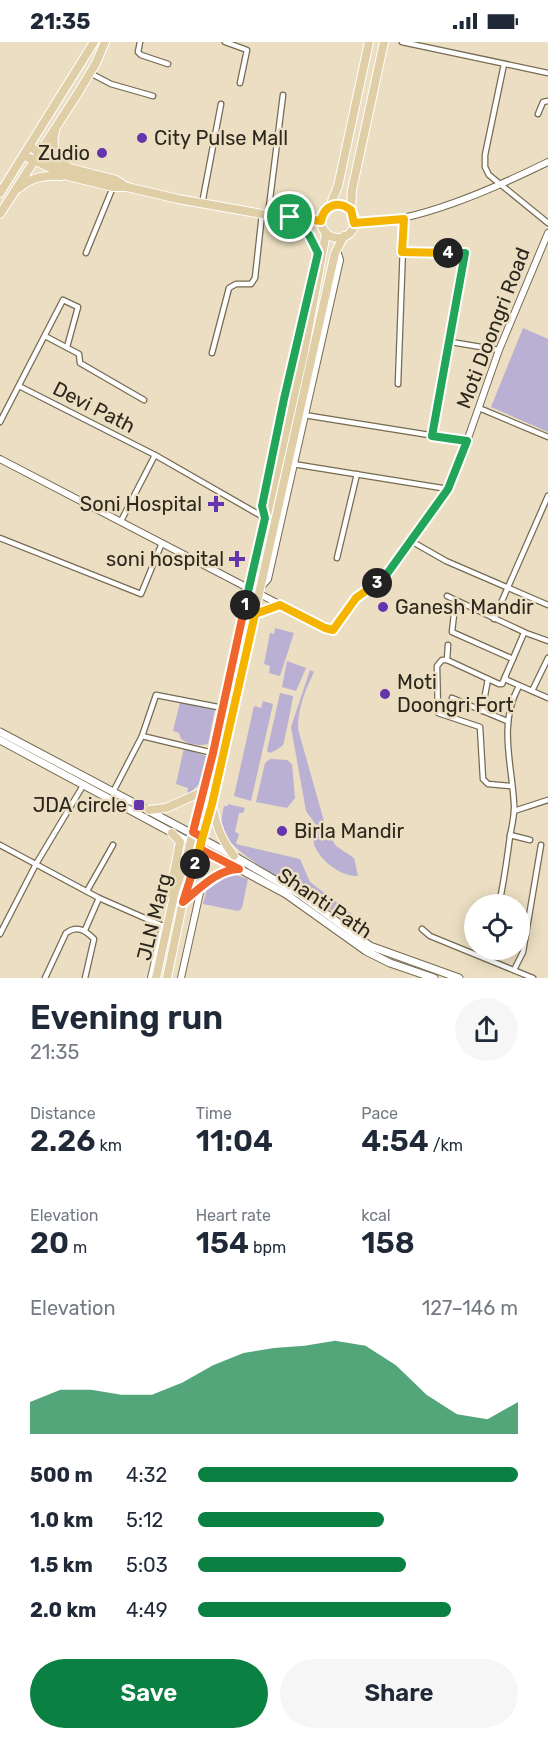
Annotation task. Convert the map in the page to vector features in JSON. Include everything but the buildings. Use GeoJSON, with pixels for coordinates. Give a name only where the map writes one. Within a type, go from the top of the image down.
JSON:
{"type":"FeatureCollection","features":[{"type":"Feature","properties":{"kind":"main road"},"geometry":{"type":"LineString","coordinates":[[0,193],[94,42]]}},
{"type":"Feature","properties":{"kind":"main road"},"geometry":{"type":"LineString","coordinates":[[0,214],[90,73],[105,42]]}},
{"type":"Feature","properties":{"kind":"main road"},"geometry":{"type":"LineString","coordinates":[[369,42],[338,186],[330,206],[322,214],[321,221],[326,233],[335,237],[344,236],[350,232],[354,223],[351,210],[352,190],[384,42]]}},
{"type":"Feature","properties":{"kind":"main road"},"geometry":{"type":"LineString","coordinates":[[57,124],[54,148],[70,173]]}},
{"type":"Feature","properties":{"kind":"main road"},"geometry":{"type":"LineString","coordinates":[[30,147],[70,173]]}},
{"type":"Feature","properties":{"kind":"main road"},"geometry":{"type":"LineString","coordinates":[[25,156],[113,187],[127,187],[202,204],[321,221]]}},
{"type":"Feature","properties":{"kind":"main road"},"geometry":{"type":"LineString","coordinates":[[11,197],[30,180],[45,175],[70,173],[116,180],[127,187]]}},
{"type":"Feature","properties":{"kind":"main road"},"geometry":{"type":"LineString","coordinates":[[330,206],[341,204],[351,210]]}},
{"type":"Feature","properties":{"kind":"main road"},"geometry":{"type":"LineString","coordinates":[[290,217],[321,250]]}},
{"type":"Feature","properties":{"kind":"main road","name":"JLN Marg"},"geometry":{"type":"LineString","coordinates":[[156,978],[165,927],[190,844],[213,753],[304,352],[321,250],[326,233]]}},
{"type":"Feature","properties":{"kind":"main road","name":"JLN Marg"},"geometry":{"type":"LineString","coordinates":[[167,978],[183,902],[212,804],[337,250],[344,236]]}},
{"type":"Feature","properties":{"kind":"main road"},"geometry":{"type":"LineString","coordinates":[[255,614],[280,605]]}},
{"type":"Feature","properties":{"kind":"main road"},"geometry":{"type":"LineString","coordinates":[[0,732],[202,837],[299,894],[370,946],[459,978]]}},
{"type":"Feature","properties":{"kind":"main road","name":"Shanti Path"},"geometry":{"type":"LineString","coordinates":[[0,740],[295,900],[366,951],[390,963],[434,978]]}},
{"type":"Feature","properties":{"kind":"main road"},"geometry":{"type":"LineString","coordinates":[[149,810],[166,808],[204,791]]}},
{"type":"Feature","properties":{"kind":"main road"},"geometry":{"type":"LineString","coordinates":[[212,804],[215,825],[234,856]]}},
{"type":"Feature","properties":{"kind":"main road"},"geometry":{"type":"LineString","coordinates":[[165,927],[180,842],[172,833]]}},
{"type":"Feature","properties":{"kind":"main road"},"geometry":{"type":"LineString","coordinates":[[183,902],[223,873],[231,869],[239,869]]}},
{"type":"Feature","properties":{"kind":"street"},"geometry":{"type":"LineString","coordinates":[[140,42],[138,52],[141,55],[168,64]]}},
{"type":"Feature","properties":{"kind":"street"},"geometry":{"type":"LineString","coordinates":[[225,42],[247,50],[240,83]]}},
{"type":"Feature","properties":{"kind":"street"},"geometry":{"type":"LineString","coordinates":[[402,42],[548,73]]}},
{"type":"Feature","properties":{"kind":"street"},"geometry":{"type":"LineString","coordinates":[[504,64],[485,155],[485,167],[489,175],[548,223]]}},
{"type":"Feature","properties":{"kind":"street"},"geometry":{"type":"LineString","coordinates":[[90,73],[111,84],[153,96]]}},
{"type":"Feature","properties":{"kind":"street"},"geometry":{"type":"LineString","coordinates":[[212,353],[229,288],[236,284],[251,284],[255,278],[283,95]]}},
{"type":"Feature","properties":{"kind":"street"},"geometry":{"type":"LineString","coordinates":[[538,114],[543,102],[548,101]]}},
{"type":"Feature","properties":{"kind":"street"},"geometry":{"type":"LineString","coordinates":[[202,204],[221,104]]}},
{"type":"Feature","properties":{"kind":"street"},"geometry":{"type":"LineString","coordinates":[[354,223],[404,219],[501,184],[548,162]]}},
{"type":"Feature","properties":{"kind":"street"},"geometry":{"type":"LineString","coordinates":[[532,170],[548,166]]}},
{"type":"Feature","properties":{"kind":"street"},"geometry":{"type":"LineString","coordinates":[[86,253],[113,187]]}},
{"type":"Feature","properties":{"kind":"street"},"geometry":{"type":"LineString","coordinates":[[398,384],[404,219]]}},
{"type":"Feature","properties":{"kind":"street","name":"Moti Doongri Road"},"geometry":{"type":"LineString","coordinates":[[0,459],[249,589],[260,591],[280,605],[333,630],[356,598],[384,578],[448,489],[499,350],[548,233]]}},
{"type":"Feature","properties":{"kind":"street"},"geometry":{"type":"LineString","coordinates":[[402,252],[465,253],[451,342],[432,436]]}},
{"type":"Feature","properties":{"kind":"street"},"geometry":{"type":"LineString","coordinates":[[0,422],[61,301],[76,305],[77,309],[68,347]]}},
{"type":"Feature","properties":{"kind":"street","name":"Devi Path"},"geometry":{"type":"LineString","coordinates":[[45,336],[80,354],[80,363],[144,400]]}},
{"type":"Feature","properties":{"kind":"street"},"geometry":{"type":"LineString","coordinates":[[451,342],[499,350]]}},
{"type":"Feature","properties":{"kind":"street","name":"Devi Path"},"geometry":{"type":"LineString","coordinates":[[19,386],[155,456],[265,518]]}},
{"type":"Feature","properties":{"kind":"street"},"geometry":{"type":"LineString","coordinates":[[479,408],[548,437]]}},
{"type":"Feature","properties":{"kind":"street"},"geometry":{"type":"LineString","coordinates":[[301,414],[467,441]]}},
{"type":"Feature","properties":{"kind":"street"},"geometry":{"type":"LineString","coordinates":[[121,521],[155,456]]}},
{"type":"Feature","properties":{"kind":"street"},"geometry":{"type":"LineString","coordinates":[[290,463],[448,489]]}},
{"type":"Feature","properties":{"kind":"street"},"geometry":{"type":"LineString","coordinates":[[337,558],[357,474]]}},
{"type":"Feature","properties":{"kind":"street"},"geometry":{"type":"LineString","coordinates":[[494,619],[548,496]]}},
{"type":"Feature","properties":{"kind":"street"},"geometry":{"type":"LineString","coordinates":[[0,538],[141,594],[162,543]]}},
{"type":"Feature","properties":{"kind":"street"},"geometry":{"type":"LineString","coordinates":[[411,541],[447,561],[548,604]]}},
{"type":"Feature","properties":{"kind":"street"},"geometry":{"type":"LineString","coordinates":[[447,596],[524,633],[548,641]]}},
{"type":"Feature","properties":{"kind":"street"},"geometry":{"type":"LineString","coordinates":[[459,602],[454,614],[452,632],[513,658]]}},
{"type":"Feature","properties":{"kind":"street"},"geometry":{"type":"LineString","coordinates":[[511,786],[488,784],[483,779],[482,728],[438,713],[438,666],[442,660],[447,660],[502,684],[524,633]]}},
{"type":"Feature","properties":{"kind":"street"},"geometry":{"type":"LineString","coordinates":[[447,660],[448,645]]}},
{"type":"Feature","properties":{"kind":"street"},"geometry":{"type":"LineString","coordinates":[[532,691],[548,657]]}},
{"type":"Feature","properties":{"kind":"street"},"geometry":{"type":"LineString","coordinates":[[505,677],[519,686],[548,698]]}},
{"type":"Feature","properties":{"kind":"street"},"geometry":{"type":"LineString","coordinates":[[482,711],[488,679]]}},
{"type":"Feature","properties":{"kind":"street"},"geometry":{"type":"LineString","coordinates":[[501,894],[514,812],[507,756],[507,721],[519,686]]}},
{"type":"Feature","properties":{"kind":"street"},"geometry":{"type":"LineString","coordinates":[[113,792],[142,736],[156,695],[223,708]]}},
{"type":"Feature","properties":{"kind":"street"},"geometry":{"type":"LineString","coordinates":[[452,698],[507,721]]}},
{"type":"Feature","properties":{"kind":"street"},"geometry":{"type":"LineString","coordinates":[[142,736],[213,753]]}},
{"type":"Feature","properties":{"kind":"street"},"geometry":{"type":"LineString","coordinates":[[0,934],[36,864],[84,784]]}},
{"type":"Feature","properties":{"kind":"street"},"geometry":{"type":"LineString","coordinates":[[514,812],[548,800]]}},
{"type":"Feature","properties":{"kind":"street"},"geometry":{"type":"LineString","coordinates":[[510,835],[530,840]]}},
{"type":"Feature","properties":{"kind":"street"},"geometry":{"type":"LineString","coordinates":[[87,891],[113,845]]}},
{"type":"Feature","properties":{"kind":"street"},"geometry":{"type":"LineString","coordinates":[[514,970],[523,952],[541,845]]}},
{"type":"Feature","properties":{"kind":"street"},"geometry":{"type":"LineString","coordinates":[[0,846],[99,898],[165,927],[151,978]]}},
{"type":"Feature","properties":{"kind":"street"},"geometry":{"type":"LineString","coordinates":[[181,978],[201,887]]}},
{"type":"Feature","properties":{"kind":"street"},"geometry":{"type":"LineString","coordinates":[[85,930],[99,898]]}},
{"type":"Feature","properties":{"kind":"street"},"geometry":{"type":"LineString","coordinates":[[46,978],[66,933],[73,929],[85,930],[94,939],[85,978]]}},
{"type":"Feature","properties":{"kind":"street"},"geometry":{"type":"LineString","coordinates":[[422,929],[430,936],[464,949]]}},
{"type":"Feature","properties":{"kind":"street"},"geometry":{"type":"LineString","coordinates":[[491,960],[533,978]]}},
{"type":"Feature","properties":{"kind":"shaded area"},"geometry":{"type":"Polygon","coordinates":[[[523,328],[548,339],[548,432],[491,407],[523,328]]]}},
{"type":"Feature","properties":{"kind":"shaded area"},"geometry":{"type":"Polygon","coordinates":[[[275,628],[294,633],[280,676],[269,673],[270,666],[264,664],[270,633],[274,634],[275,628]]]}},
{"type":"Feature","properties":{"kind":"shaded area"},"geometry":{"type":"Polygon","coordinates":[[[287,661],[306,668],[296,691],[282,687],[287,661]]]}},
{"type":"Feature","properties":{"kind":"shaded area"},"geometry":{"type":"Polygon","coordinates":[[[310,670],[314,672],[299,713],[298,729],[327,832],[336,846],[354,858],[358,876],[338,871],[321,856],[314,844],[316,825],[306,811],[291,727],[310,670]]]}},
{"type":"Feature","properties":{"kind":"shaded area"},"geometry":{"type":"Polygon","coordinates":[[[280,693],[293,696],[293,699],[283,745],[270,753],[267,751],[280,693]]]}},
{"type":"Feature","properties":{"kind":"shaded area"},"geometry":{"type":"Polygon","coordinates":[[[263,701],[273,704],[251,801],[234,796],[254,706],[261,708],[263,701]]]}},
{"type":"Feature","properties":{"kind":"shaded area"},"geometry":{"type":"Polygon","coordinates":[[[180,702],[215,709],[208,744],[187,743],[181,739],[179,733],[173,731],[180,702]]]}},
{"type":"Feature","properties":{"kind":"shaded area"},"geometry":{"type":"Polygon","coordinates":[[[184,748],[206,756],[199,784],[187,796],[188,788],[176,784],[184,748]]]}},
{"type":"Feature","properties":{"kind":"shaded area"},"geometry":{"type":"Polygon","coordinates":[[[270,759],[287,760],[292,764],[295,798],[287,808],[256,802],[265,763],[270,759]]]}},
{"type":"Feature","properties":{"kind":"shaded area"},"geometry":{"type":"Polygon","coordinates":[[[228,804],[245,808],[243,813],[239,813],[235,832],[239,834],[236,844],[300,859],[310,882],[351,913],[354,918],[351,922],[262,867],[231,843],[224,833],[222,823],[224,806],[228,804]]]}},
{"type":"Feature","properties":{"kind":"shaded area"},"geometry":{"type":"Polygon","coordinates":[[[233,874],[248,879],[242,908],[238,911],[203,904],[207,888],[233,874]]]}},
{"type":"Feature","properties":{"kind":"place","name":"City Pulse Mall"},"geometry":{"type":"Point","coordinates":[142,138]}},
{"type":"Feature","properties":{"kind":"place","name":"Zudio"},"geometry":{"type":"Point","coordinates":[102,153]}},
{"type":"Feature","properties":{"kind":"place","name":"Soni Hospital"},"geometry":{"type":"Point","coordinates":[216,504]}},
{"type":"Feature","properties":{"kind":"place","name":"soni hospital"},"geometry":{"type":"Point","coordinates":[237,559]}},
{"type":"Feature","properties":{"kind":"place","name":"Ganesh Mandir"},"geometry":{"type":"Point","coordinates":[383,607]}},
{"type":"Feature","properties":{"kind":"place","name":"Moti Doongri Fort"},"geometry":{"type":"Point","coordinates":[385,694]}},
{"type":"Feature","properties":{"kind":"place","name":"JDA circle"},"geometry":{"type":"Point","coordinates":[139,805]}},
{"type":"Feature","properties":{"kind":"place","name":"Birla Mandir"},"geometry":{"type":"Point","coordinates":[282,831]}},
{"type":"Feature","properties":{"kind":"route"},"geometry":{"type":"LineString","coordinates":[[290,217],[309,235],[318,253],[262,506],[265,518],[213,753],[193,832],[202,837],[200,849],[239,869],[231,869],[223,873],[183,902],[187,882],[200,849],[212,804],[255,614],[280,605],[333,630],[356,598],[384,578],[448,489],[467,441],[432,436],[451,342],[465,253],[402,252],[404,219],[354,223],[351,210],[341,204],[334,204],[325,210],[321,221],[290,217]]}}]}
